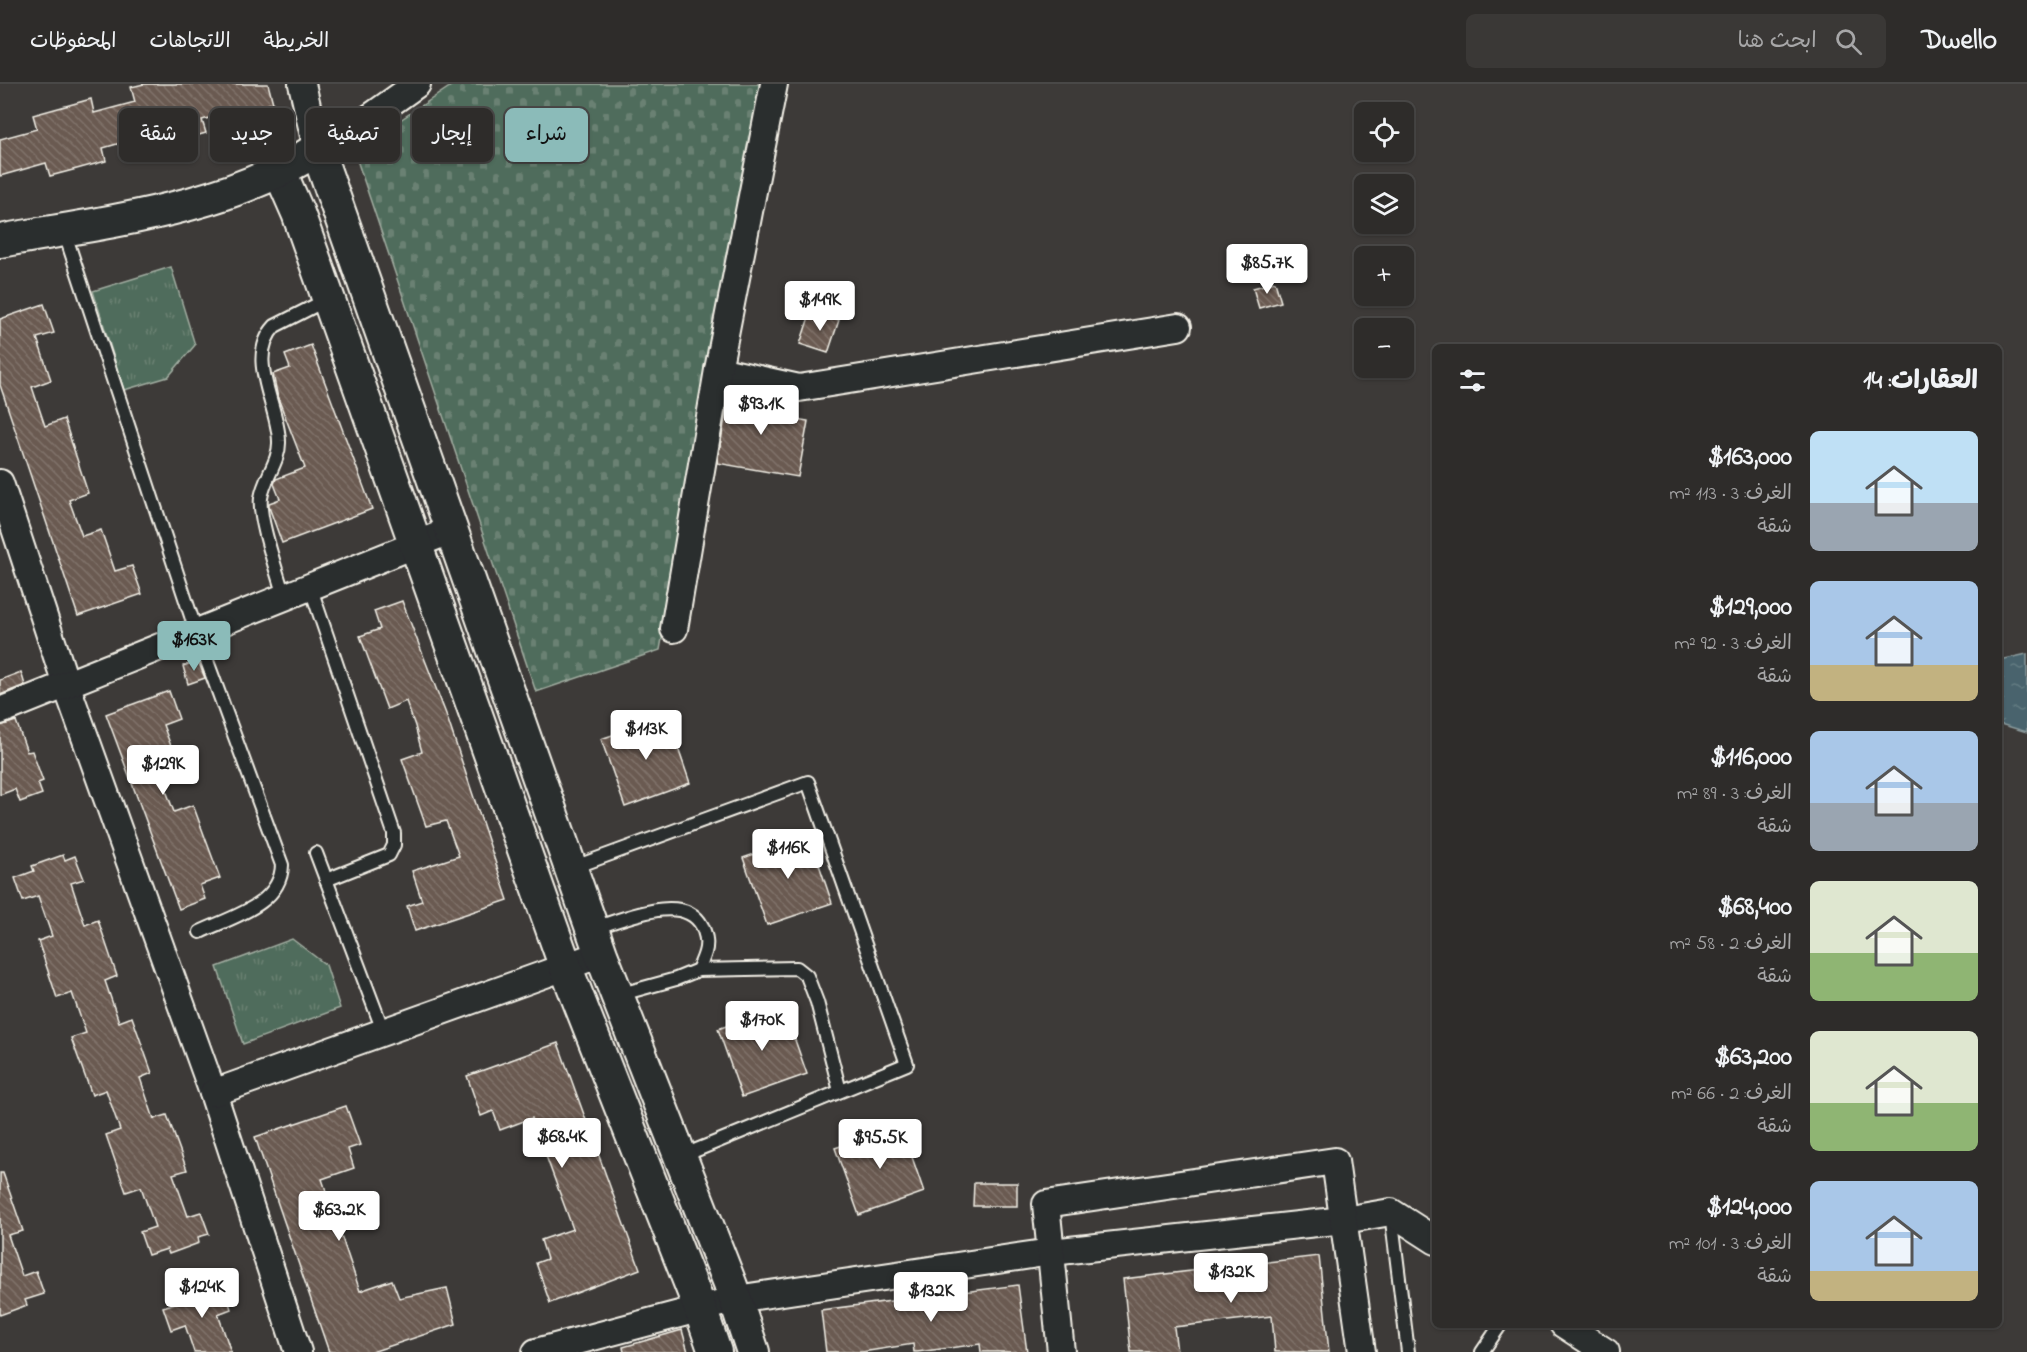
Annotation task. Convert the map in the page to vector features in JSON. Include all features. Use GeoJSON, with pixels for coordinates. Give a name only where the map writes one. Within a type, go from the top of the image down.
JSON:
{"type":"FeatureCollection","features":[{"type":"Feature","properties":{"kind":"street"},"geometry":{"type":"LineString","coordinates":[[302,84],[308,108]]}},
{"type":"Feature","properties":{"kind":"street"},"geometry":{"type":"LineString","coordinates":[[383,108],[417,84]]}},
{"type":"Feature","properties":{"kind":"street"},"geometry":{"type":"LineString","coordinates":[[674,629],[718,370],[774,84]]}},
{"type":"Feature","properties":{"kind":"street"},"geometry":{"type":"LineString","coordinates":[[0,241],[198,202],[253,184],[280,172],[306,156]]}},
{"type":"Feature","properties":{"kind":"street"},"geometry":{"type":"LineString","coordinates":[[322,162],[597,941],[736,1299],[753,1352]]}},
{"type":"Feature","properties":{"kind":"street"},"geometry":{"type":"LineString","coordinates":[[280,172],[298,213],[329,298],[566,968],[700,1308],[715,1352]]}},
{"type":"Feature","properties":{"kind":"street"},"geometry":{"type":"LineString","coordinates":[[718,370],[799,388],[1178,327]]}},
{"type":"Feature","properties":{"kind":"street"},"geometry":{"type":"LineString","coordinates":[[0,483],[66,684],[213,1093],[298,1352]]}},
{"type":"Feature","properties":{"kind":"street"},"geometry":{"type":"LineString","coordinates":[[0,711],[284,597],[310,584],[452,530]]}},
{"type":"Feature","properties":{"kind":"street"},"geometry":{"type":"LineString","coordinates":[[213,1093],[566,968],[597,941]]}},
{"type":"Feature","properties":{"kind":"street"},"geometry":{"type":"LineString","coordinates":[[1061,1352],[1046,1204],[1335,1161],[1362,1352]]}},
{"type":"Feature","properties":{"kind":"street"},"geometry":{"type":"LineString","coordinates":[[536,1352],[736,1299],[1051,1252],[1344,1220],[1391,1212],[1432,1238]]}},
{"type":"Feature","properties":{"kind":"street"},"geometry":{"type":"LineString","coordinates":[[1569,1328],[1606,1352]]}},
{"type":"Feature","properties":{"kind":"lane"},"geometry":{"type":"LineString","coordinates":[[63,230],[196,631],[282,865],[276,888],[265,900],[201,932]]}},
{"type":"Feature","properties":{"kind":"lane"},"geometry":{"type":"LineString","coordinates":[[284,597],[261,509],[264,488],[280,444],[262,352],[268,333],[274,326],[329,298]]}},
{"type":"Feature","properties":{"kind":"lane"},"geometry":{"type":"LineString","coordinates":[[310,584],[394,833],[394,845],[389,855],[326,880]]}},
{"type":"Feature","properties":{"kind":"lane"},"geometry":{"type":"LineString","coordinates":[[572,868],[808,782],[907,1064],[681,1156]]}},
{"type":"Feature","properties":{"kind":"lane"},"geometry":{"type":"LineString","coordinates":[[316,853],[384,1033]]}},
{"type":"Feature","properties":{"kind":"lane"},"geometry":{"type":"LineString","coordinates":[[597,941],[659,909],[680,908],[697,917],[706,934],[708,950],[698,970]]}},
{"type":"Feature","properties":{"kind":"lane"},"geometry":{"type":"LineString","coordinates":[[618,995],[698,970],[797,968],[807,976],[818,1002],[840,1091]]}},
{"type":"Feature","properties":{"kind":"lane"},"geometry":{"type":"LineString","coordinates":[[1391,1212],[1408,1352]]}},
{"type":"Feature","properties":{"kind":"lane"},"geometry":{"type":"LineString","coordinates":[[1482,1352],[1499,1328]]}},
{"type":"Feature","properties":{"kind":"green space"},"geometry":{"type":"Polygon","coordinates":[[[454,84],[761,84],[660,650],[536,692],[358,162],[400,162],[400,120],[412,112],[412,162],[493,162],[493,108],[418,108],[454,84]]]}},
{"type":"Feature","properties":{"kind":"green space"},"geometry":{"type":"Polygon","coordinates":[[[171,267],[195,345],[168,377],[124,390],[93,291],[171,267]]]}},
{"type":"Feature","properties":{"kind":"green space"},"geometry":{"type":"Polygon","coordinates":[[[292,939],[326,965],[340,1008],[243,1044],[217,967],[292,939]]]}},
{"type":"Feature","properties":{"kind":"water"},"geometry":{"type":"Polygon","coordinates":[[[2027,654],[2027,732],[2002,725],[2002,660],[2027,654]]]}},
{"type":"Feature","properties":{"kind":"building"},"geometry":{"type":"Polygon","coordinates":[[[144,84],[268,84],[273,103],[268,104],[269,108],[210,108],[210,118],[202,120],[206,133],[198,135],[198,108],[119,108],[119,143],[103,148],[106,161],[50,176],[46,163],[0,176],[0,139],[37,129],[33,115],[91,99],[94,113],[135,102],[131,87],[144,84]]]}},
{"type":"Feature","properties":{"kind":"building"},"geometry":{"type":"Polygon","coordinates":[[[1275,282],[1281,302],[1259,308],[1253,288],[1275,282]]]}},
{"type":"Feature","properties":{"kind":"building"},"geometry":{"type":"Polygon","coordinates":[[[44,304],[54,333],[37,338],[51,380],[32,387],[45,426],[64,419],[88,493],[69,500],[82,536],[101,530],[115,571],[132,566],[142,594],[78,616],[0,385],[0,319],[44,304]]]}},
{"type":"Feature","properties":{"kind":"building"},"geometry":{"type":"Polygon","coordinates":[[[811,311],[839,320],[828,353],[800,344],[811,311]]]}},
{"type":"Feature","properties":{"kind":"building"},"geometry":{"type":"Polygon","coordinates":[[[311,345],[372,509],[282,543],[269,507],[269,503],[280,499],[274,484],[276,479],[305,468],[278,398],[273,374],[290,368],[285,355],[311,345]]]}},
{"type":"Feature","properties":{"kind":"building"},"geometry":{"type":"Polygon","coordinates":[[[730,390],[776,399],[773,415],[808,421],[798,477],[717,463],[730,390]]]}},
{"type":"Feature","properties":{"kind":"building"},"geometry":{"type":"Polygon","coordinates":[[[402,601],[446,714],[508,900],[415,931],[407,906],[422,901],[412,871],[459,856],[446,821],[426,826],[402,759],[422,752],[415,726],[406,701],[387,709],[360,636],[380,629],[374,611],[402,601]]]}},
{"type":"Feature","properties":{"kind":"building"},"geometry":{"type":"Polygon","coordinates":[[[198,661],[205,678],[188,684],[183,666],[198,661]]]}},
{"type":"Feature","properties":{"kind":"building"},"geometry":{"type":"Polygon","coordinates":[[[21,672],[25,685],[0,695],[0,680],[21,672]]]}},
{"type":"Feature","properties":{"kind":"building"},"geometry":{"type":"Polygon","coordinates":[[[169,691],[179,719],[163,725],[179,767],[160,774],[174,812],[193,805],[220,878],[200,885],[205,899],[179,909],[106,714],[169,691]]]}},
{"type":"Feature","properties":{"kind":"building"},"geometry":{"type":"Polygon","coordinates":[[[667,716],[690,783],[625,807],[601,739],[667,716]]]}},
{"type":"Feature","properties":{"kind":"building"},"geometry":{"type":"Polygon","coordinates":[[[16,721],[27,752],[32,751],[43,781],[38,783],[42,794],[20,802],[15,789],[0,795],[0,726],[16,721]]]}},
{"type":"Feature","properties":{"kind":"building"},"geometry":{"type":"Polygon","coordinates":[[[809,835],[832,903],[767,925],[743,858],[809,835]]]}},
{"type":"Feature","properties":{"kind":"building"},"geometry":{"type":"Polygon","coordinates":[[[63,855],[65,860],[75,856],[84,879],[71,883],[85,925],[98,920],[117,976],[105,981],[119,1022],[132,1017],[152,1073],[140,1078],[154,1119],[167,1115],[187,1170],[173,1174],[188,1216],[201,1212],[209,1234],[198,1237],[199,1243],[169,1254],[167,1249],[148,1255],[140,1232],[155,1227],[141,1187],[126,1192],[106,1135],[120,1130],[106,1090],[92,1095],[71,1038],[86,1033],[72,993],[57,998],[38,941],[52,936],[38,896],[23,901],[15,878],[34,871],[32,866],[63,855]]]}},
{"type":"Feature","properties":{"kind":"building"},"geometry":{"type":"Polygon","coordinates":[[[783,1006],[807,1074],[742,1097],[718,1029],[783,1006]]]}},
{"type":"Feature","properties":{"kind":"building"},"geometry":{"type":"Polygon","coordinates":[[[558,1043],[640,1269],[550,1303],[536,1263],[547,1259],[541,1240],[573,1229],[532,1118],[500,1130],[493,1111],[481,1116],[467,1076],[558,1043]]]}},
{"type":"Feature","properties":{"kind":"building"},"geometry":{"type":"Polygon","coordinates":[[[346,1106],[360,1145],[348,1149],[354,1168],[322,1179],[360,1291],[392,1280],[399,1298],[447,1288],[456,1324],[372,1352],[329,1352],[255,1137],[346,1106]]]}},
{"type":"Feature","properties":{"kind":"building"},"geometry":{"type":"Polygon","coordinates":[[[901,1125],[924,1192],[859,1215],[835,1148],[901,1125]]]}},
{"type":"Feature","properties":{"kind":"building"},"geometry":{"type":"Polygon","coordinates":[[[0,1173],[3,1173],[23,1231],[8,1235],[22,1276],[36,1271],[44,1294],[25,1300],[27,1305],[0,1315],[0,1173]]]}},
{"type":"Feature","properties":{"kind":"building"},"geometry":{"type":"Polygon","coordinates":[[[974,1183],[1017,1183],[1017,1206],[973,1206],[974,1183]]]}},
{"type":"Feature","properties":{"kind":"building"},"geometry":{"type":"Polygon","coordinates":[[[1319,1256],[1329,1352],[1275,1352],[1272,1316],[1174,1327],[1177,1352],[1131,1352],[1123,1279],[1319,1256]]]}},
{"type":"Feature","properties":{"kind":"building"},"geometry":{"type":"Polygon","coordinates":[[[212,1285],[213,1291],[224,1287],[231,1309],[218,1314],[231,1352],[194,1352],[185,1325],[171,1330],[163,1307],[182,1301],[180,1295],[212,1285]]]}},
{"type":"Feature","properties":{"kind":"building"},"geometry":{"type":"Polygon","coordinates":[[[1018,1285],[1027,1352],[981,1352],[980,1344],[914,1352],[913,1344],[862,1352],[826,1352],[821,1310],[1018,1285]]]}},
{"type":"Feature","properties":{"kind":"building"},"geometry":{"type":"Polygon","coordinates":[[[682,1330],[688,1352],[624,1352],[623,1347],[682,1330]]]}}]}
